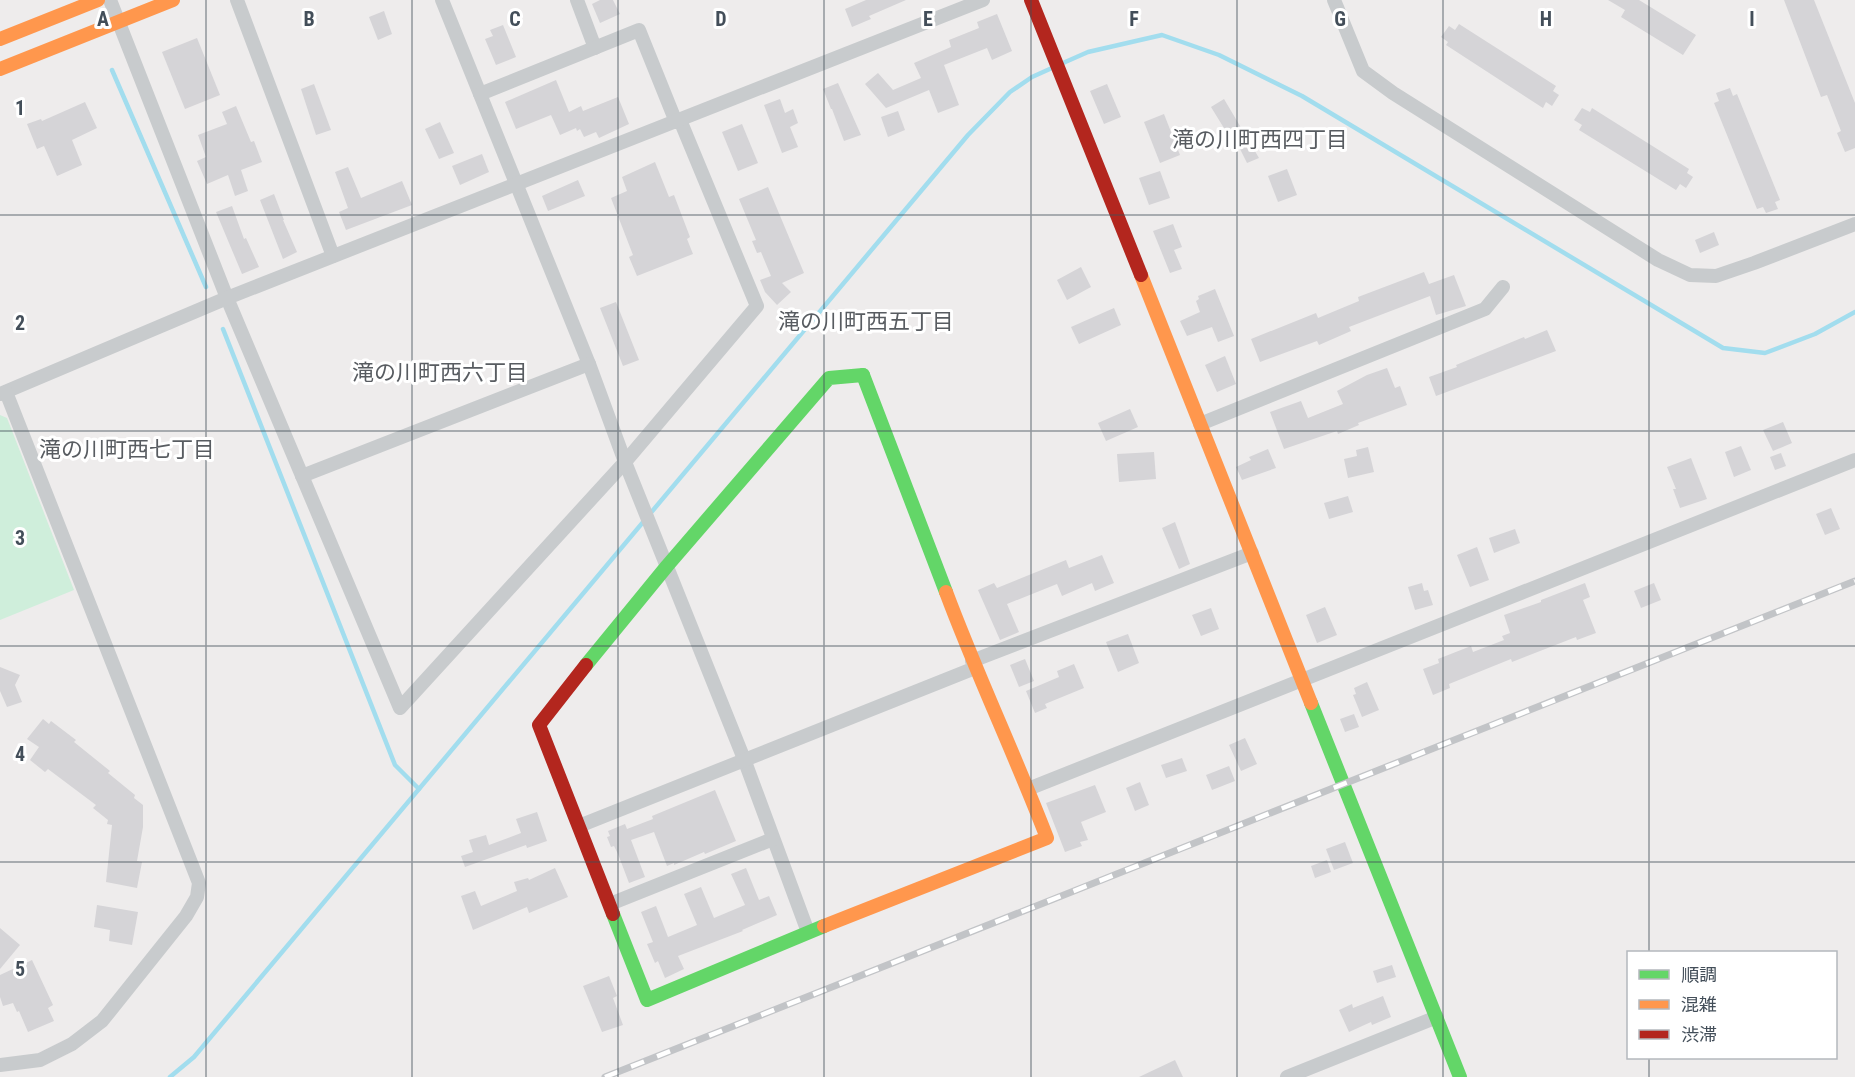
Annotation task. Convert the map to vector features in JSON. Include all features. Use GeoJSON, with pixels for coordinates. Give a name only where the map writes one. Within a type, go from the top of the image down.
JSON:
{"type":"FeatureCollection","features":[{"type":"Feature","properties":{"kind":"main road"},"geometry":{"type":"LineString","coordinates":[[0,39],[98,0]]}},
{"type":"Feature","properties":{"kind":"main road"},"geometry":{"type":"LineString","coordinates":[[0,69],[173,0]]}},
{"type":"Feature","properties":{"kind":"main road"},"geometry":{"type":"LineString","coordinates":[[1031,0],[1460,1077]]}},
{"type":"Feature","properties":{"kind":"main road"},"geometry":{"type":"LineString","coordinates":[[863,375],[973,664],[1047,838],[808,932],[647,1000],[539,726],[667,566],[829,378],[863,375]]}},
{"type":"Feature","properties":{"kind":"street"},"geometry":{"type":"LineString","coordinates":[[110,0],[227,298],[400,708],[625,462],[757,306],[639,30],[480,94]]}},
{"type":"Feature","properties":{"kind":"street"},"geometry":{"type":"LineString","coordinates":[[237,0],[333,256]]}},
{"type":"Feature","properties":{"kind":"street"},"geometry":{"type":"LineString","coordinates":[[442,0],[589,364],[625,462],[744,759],[808,932]]}},
{"type":"Feature","properties":{"kind":"street"},"geometry":{"type":"LineString","coordinates":[[577,0],[595,48]]}},
{"type":"Feature","properties":{"kind":"street"},"geometry":{"type":"LineString","coordinates":[[0,1065],[40,1060],[72,1044],[102,1021],[186,916],[197,897],[199,883],[3,393],[227,298],[982,0]]}},
{"type":"Feature","properties":{"kind":"street"},"geometry":{"type":"LineString","coordinates":[[1334,0],[1363,71],[1393,93],[1658,260],[1690,275],[1716,276],[1754,264],[1855,224]]}},
{"type":"Feature","properties":{"kind":"street"},"geometry":{"type":"LineString","coordinates":[[1200,424],[1485,309],[1503,287]]}},
{"type":"Feature","properties":{"kind":"street"},"geometry":{"type":"LineString","coordinates":[[302,476],[589,364]]}},
{"type":"Feature","properties":{"kind":"street"},"geometry":{"type":"LineString","coordinates":[[1028,789],[1855,460]]}},
{"type":"Feature","properties":{"kind":"street"},"geometry":{"type":"LineString","coordinates":[[579,826],[973,664],[1252,553]]}},
{"type":"Feature","properties":{"kind":"street"},"geometry":{"type":"LineString","coordinates":[[610,904],[773,839]]}},
{"type":"Feature","properties":{"kind":"street"},"geometry":{"type":"LineString","coordinates":[[1287,1077],[1437,1017]]}},
{"type":"Feature","properties":{"kind":"green space"},"geometry":{"type":"Polygon","coordinates":[[[0,415],[7,418],[74,590],[0,620],[0,415]]]}},
{"type":"Feature","properties":{"kind":"building"},"geometry":{"type":"Polygon","coordinates":[[[600,0],[613,0],[620,14],[600,23],[592,4],[600,0]]]}},
{"type":"Feature","properties":{"kind":"building"},"geometry":{"type":"Polygon","coordinates":[[[866,0],[906,0],[869,16],[871,19],[852,27],[845,9],[866,0]]]}},
{"type":"Feature","properties":{"kind":"building"},"geometry":{"type":"Polygon","coordinates":[[[1608,0],[1639,0],[1696,35],[1683,55],[1621,17],[1625,10],[1608,0]]]}},
{"type":"Feature","properties":{"kind":"building"},"geometry":{"type":"Polygon","coordinates":[[[1784,0],[1814,0],[1855,103],[1855,148],[1845,152],[1837,133],[1841,131],[1827,95],[1821,97],[1784,0]]]}},
{"type":"Feature","properties":{"kind":"building"},"geometry":{"type":"Polygon","coordinates":[[[384,11],[392,34],[378,40],[369,17],[384,11]]]}},
{"type":"Feature","properties":{"kind":"building"},"geometry":{"type":"Polygon","coordinates":[[[997,14],[1012,51],[992,60],[987,48],[944,65],[959,105],[938,113],[929,90],[886,108],[865,84],[878,73],[893,90],[921,78],[914,63],[951,47],[949,40],[979,28],[977,22],[997,14]]]}},
{"type":"Feature","properties":{"kind":"building"},"geometry":{"type":"Polygon","coordinates":[[[1459,24],[1556,86],[1553,91],[1559,95],[1552,106],[1546,102],[1543,108],[1446,45],[1448,42],[1441,37],[1449,26],[1455,30],[1459,24]]]}},
{"type":"Feature","properties":{"kind":"building"},"geometry":{"type":"Polygon","coordinates":[[[503,25],[516,57],[496,65],[485,39],[493,36],[490,30],[503,25]]]}},
{"type":"Feature","properties":{"kind":"building"},"geometry":{"type":"Polygon","coordinates":[[[197,38],[220,95],[185,109],[162,52],[197,38]]]}},
{"type":"Feature","properties":{"kind":"building"},"geometry":{"type":"Polygon","coordinates":[[[556,80],[569,112],[581,106],[583,111],[618,97],[629,124],[599,138],[596,132],[584,137],[580,129],[577,131],[576,128],[560,135],[551,115],[516,129],[505,102],[556,80]]]}},
{"type":"Feature","properties":{"kind":"building"},"geometry":{"type":"Polygon","coordinates":[[[838,83],[861,135],[844,141],[823,89],[838,83]]]}},
{"type":"Feature","properties":{"kind":"building"},"geometry":{"type":"Polygon","coordinates":[[[314,84],[331,130],[316,135],[301,89],[314,84]]]}},
{"type":"Feature","properties":{"kind":"building"},"geometry":{"type":"Polygon","coordinates":[[[1107,84],[1121,117],[1104,124],[1090,91],[1107,84]]]}},
{"type":"Feature","properties":{"kind":"building"},"geometry":{"type":"Polygon","coordinates":[[[1730,88],[1733,96],[1737,94],[1780,200],[1775,202],[1778,209],[1766,213],[1763,207],[1757,209],[1714,103],[1719,101],[1716,93],[1730,88]]]}},
{"type":"Feature","properties":{"kind":"building"},"geometry":{"type":"Polygon","coordinates":[[[780,99],[785,113],[793,109],[798,123],[790,127],[798,147],[782,153],[764,105],[780,99]]]}},
{"type":"Feature","properties":{"kind":"building"},"geometry":{"type":"Polygon","coordinates":[[[1224,99],[1259,158],[1247,163],[1231,131],[1227,133],[1211,107],[1224,99]]]}},
{"type":"Feature","properties":{"kind":"building"},"geometry":{"type":"Polygon","coordinates":[[[85,102],[97,128],[72,140],[82,165],[57,176],[44,146],[37,149],[27,124],[41,119],[42,121],[85,102]]]}},
{"type":"Feature","properties":{"kind":"building"},"geometry":{"type":"Polygon","coordinates":[[[236,106],[262,162],[241,170],[248,191],[235,196],[228,175],[207,184],[197,161],[206,157],[198,135],[227,124],[222,112],[236,106]]]}},
{"type":"Feature","properties":{"kind":"building"},"geometry":{"type":"Polygon","coordinates":[[[1582,108],[1590,112],[1592,108],[1689,169],[1687,173],[1693,177],[1686,188],[1680,184],[1676,190],[1579,130],[1582,125],[1574,120],[1582,108]]]}},
{"type":"Feature","properties":{"kind":"building"},"geometry":{"type":"Polygon","coordinates":[[[898,111],[905,130],[888,137],[881,117],[898,111]]]}},
{"type":"Feature","properties":{"kind":"building"},"geometry":{"type":"Polygon","coordinates":[[[1164,114],[1180,155],[1160,163],[1144,122],[1164,114]]]}},
{"type":"Feature","properties":{"kind":"building"},"geometry":{"type":"Polygon","coordinates":[[[440,122],[454,153],[439,159],[425,129],[440,122]]]}},
{"type":"Feature","properties":{"kind":"building"},"geometry":{"type":"Polygon","coordinates":[[[742,124],[758,163],[738,171],[722,132],[742,124]]]}},
{"type":"Feature","properties":{"kind":"building"},"geometry":{"type":"Polygon","coordinates":[[[482,154],[489,172],[460,185],[452,166],[482,154]]]}},
{"type":"Feature","properties":{"kind":"building"},"geometry":{"type":"Polygon","coordinates":[[[655,162],[669,197],[674,195],[690,237],[687,239],[693,254],[637,276],[629,257],[633,255],[611,198],[627,191],[622,177],[655,162]]]}},
{"type":"Feature","properties":{"kind":"building"},"geometry":{"type":"Polygon","coordinates":[[[348,167],[361,198],[402,181],[412,205],[346,230],[339,212],[348,208],[335,172],[348,167]]]}},
{"type":"Feature","properties":{"kind":"building"},"geometry":{"type":"Polygon","coordinates":[[[1287,169],[1297,195],[1278,202],[1268,176],[1287,169]]]}},
{"type":"Feature","properties":{"kind":"building"},"geometry":{"type":"Polygon","coordinates":[[[1160,171],[1170,198],[1149,205],[1139,178],[1160,171]]]}},
{"type":"Feature","properties":{"kind":"building"},"geometry":{"type":"Polygon","coordinates":[[[578,180],[585,196],[548,211],[542,196],[578,180]]]}},
{"type":"Feature","properties":{"kind":"building"},"geometry":{"type":"Polygon","coordinates":[[[768,187],[804,273],[782,283],[791,292],[777,305],[765,292],[760,280],[771,276],[761,252],[757,253],[752,241],[756,240],[739,199],[768,187]]]}},
{"type":"Feature","properties":{"kind":"building"},"geometry":{"type":"Polygon","coordinates":[[[274,194],[297,252],[283,259],[260,200],[274,194]]]}},
{"type":"Feature","properties":{"kind":"building"},"geometry":{"type":"Polygon","coordinates":[[[232,206],[244,239],[246,238],[259,267],[242,274],[216,212],[232,206]]]}},
{"type":"Feature","properties":{"kind":"building"},"geometry":{"type":"Polygon","coordinates":[[[1173,224],[1182,247],[1174,250],[1182,269],[1170,273],[1153,231],[1173,224]]]}},
{"type":"Feature","properties":{"kind":"building"},"geometry":{"type":"Polygon","coordinates":[[[1714,232],[1719,245],[1700,253],[1695,240],[1714,232]]]}},
{"type":"Feature","properties":{"kind":"building"},"geometry":{"type":"Polygon","coordinates":[[[1081,267],[1091,287],[1067,300],[1057,280],[1081,267]]]}},
{"type":"Feature","properties":{"kind":"building"},"geometry":{"type":"Polygon","coordinates":[[[1424,272],[1429,284],[1454,275],[1466,306],[1436,315],[1430,296],[1349,327],[1351,331],[1319,345],[1317,341],[1260,362],[1251,339],[1316,313],[1318,318],[1359,301],[1358,297],[1424,272]]]}},
{"type":"Feature","properties":{"kind":"building"},"geometry":{"type":"Polygon","coordinates":[[[1215,289],[1234,336],[1218,342],[1212,327],[1187,336],[1180,321],[1200,312],[1196,301],[1199,299],[1198,296],[1215,289]]]}},
{"type":"Feature","properties":{"kind":"building"},"geometry":{"type":"Polygon","coordinates":[[[616,302],[639,360],[623,366],[600,308],[616,302]]]}},
{"type":"Feature","properties":{"kind":"building"},"geometry":{"type":"Polygon","coordinates":[[[1114,308],[1121,325],[1079,344],[1071,327],[1114,308]]]}},
{"type":"Feature","properties":{"kind":"building"},"geometry":{"type":"Polygon","coordinates":[[[1547,330],[1556,351],[1436,396],[1429,377],[1524,337],[1525,339],[1547,330]]]}},
{"type":"Feature","properties":{"kind":"building"},"geometry":{"type":"Polygon","coordinates":[[[1225,356],[1236,384],[1217,392],[1205,365],[1225,356]]]}},
{"type":"Feature","properties":{"kind":"building"},"geometry":{"type":"Polygon","coordinates":[[[1387,368],[1395,388],[1400,386],[1407,405],[1358,423],[1359,425],[1338,434],[1337,431],[1284,449],[1270,412],[1301,401],[1308,418],[1343,404],[1337,391],[1367,375],[1387,368]]]}},
{"type":"Feature","properties":{"kind":"building"},"geometry":{"type":"Polygon","coordinates":[[[1130,409],[1138,427],[1106,441],[1098,423],[1130,409]]]}},
{"type":"Feature","properties":{"kind":"building"},"geometry":{"type":"Polygon","coordinates":[[[1783,422],[1792,443],[1773,451],[1763,430],[1783,422]]]}},
{"type":"Feature","properties":{"kind":"building"},"geometry":{"type":"Polygon","coordinates":[[[1741,446],[1751,470],[1734,477],[1725,452],[1741,446]]]}},
{"type":"Feature","properties":{"kind":"building"},"geometry":{"type":"Polygon","coordinates":[[[1368,447],[1374,472],[1348,478],[1344,459],[1357,456],[1356,450],[1368,447]]]}},
{"type":"Feature","properties":{"kind":"building"},"geometry":{"type":"Polygon","coordinates":[[[1268,449],[1276,468],[1242,480],[1236,467],[1251,460],[1249,457],[1268,449]]]}},
{"type":"Feature","properties":{"kind":"building"},"geometry":{"type":"Polygon","coordinates":[[[1154,452],[1156,479],[1119,482],[1117,454],[1154,452]]]}},
{"type":"Feature","properties":{"kind":"building"},"geometry":{"type":"Polygon","coordinates":[[[1781,453],[1786,466],[1775,470],[1770,457],[1781,453]]]}},
{"type":"Feature","properties":{"kind":"building"},"geometry":{"type":"Polygon","coordinates":[[[1691,458],[1707,499],[1680,508],[1673,489],[1676,489],[1667,467],[1691,458]]]}},
{"type":"Feature","properties":{"kind":"building"},"geometry":{"type":"Polygon","coordinates":[[[1348,496],[1353,512],[1329,519],[1324,503],[1348,496]]]}},
{"type":"Feature","properties":{"kind":"building"},"geometry":{"type":"Polygon","coordinates":[[[1831,508],[1840,529],[1825,535],[1816,514],[1831,508]]]}},
{"type":"Feature","properties":{"kind":"building"},"geometry":{"type":"Polygon","coordinates":[[[1175,522],[1190,564],[1179,569],[1162,528],[1175,522]]]}},
{"type":"Feature","properties":{"kind":"building"},"geometry":{"type":"Polygon","coordinates":[[[1515,529],[1520,543],[1494,553],[1489,538],[1515,529]]]}},
{"type":"Feature","properties":{"kind":"building"},"geometry":{"type":"Polygon","coordinates":[[[1477,547],[1489,580],[1470,587],[1457,555],[1477,547]]]}},
{"type":"Feature","properties":{"kind":"building"},"geometry":{"type":"Polygon","coordinates":[[[1102,555],[1114,583],[1095,591],[1092,583],[1062,596],[1057,584],[1007,604],[1019,632],[1000,640],[978,590],[994,583],[997,588],[1066,560],[1069,568],[1102,555]]]}},
{"type":"Feature","properties":{"kind":"building"},"geometry":{"type":"Polygon","coordinates":[[[1422,583],[1424,591],[1428,590],[1433,605],[1415,610],[1408,587],[1422,583]]]}},
{"type":"Feature","properties":{"kind":"building"},"geometry":{"type":"Polygon","coordinates":[[[1585,583],[1590,597],[1583,600],[1596,633],[1577,640],[1576,637],[1512,662],[1511,659],[1449,684],[1450,688],[1433,695],[1423,669],[1439,663],[1438,659],[1471,646],[1473,652],[1504,640],[1502,636],[1510,633],[1504,615],[1585,583]]]}},
{"type":"Feature","properties":{"kind":"building"},"geometry":{"type":"Polygon","coordinates":[[[1654,583],[1661,600],[1641,608],[1634,591],[1654,583]]]}},
{"type":"Feature","properties":{"kind":"building"},"geometry":{"type":"Polygon","coordinates":[[[1325,607],[1337,635],[1317,643],[1306,615],[1325,607]]]}},
{"type":"Feature","properties":{"kind":"building"},"geometry":{"type":"Polygon","coordinates":[[[1211,608],[1219,629],[1201,636],[1192,615],[1211,608]]]}},
{"type":"Feature","properties":{"kind":"building"},"geometry":{"type":"Polygon","coordinates":[[[1128,634],[1139,663],[1118,672],[1106,642],[1128,634]]]}},
{"type":"Feature","properties":{"kind":"building"},"geometry":{"type":"Polygon","coordinates":[[[1025,659],[1034,681],[1019,687],[1010,665],[1025,659]]]}},
{"type":"Feature","properties":{"kind":"building"},"geometry":{"type":"Polygon","coordinates":[[[1074,664],[1084,688],[1045,704],[1047,708],[1035,713],[1026,691],[1059,677],[1057,671],[1074,664]]]}},
{"type":"Feature","properties":{"kind":"building"},"geometry":{"type":"Polygon","coordinates":[[[0,667],[20,675],[15,685],[22,702],[7,707],[0,691],[0,667]]]}},
{"type":"Feature","properties":{"kind":"building"},"geometry":{"type":"Polygon","coordinates":[[[1367,682],[1379,710],[1362,717],[1353,695],[1356,694],[1354,688],[1367,682]]]}},
{"type":"Feature","properties":{"kind":"building"},"geometry":{"type":"Polygon","coordinates":[[[1354,714],[1359,727],[1345,732],[1340,719],[1354,714]]]}},
{"type":"Feature","properties":{"kind":"building"},"geometry":{"type":"Polygon","coordinates":[[[43,719],[49,724],[51,721],[76,740],[74,742],[110,771],[108,773],[135,795],[134,798],[143,805],[143,827],[137,861],[142,862],[137,888],[106,882],[112,825],[107,824],[108,820],[93,808],[96,805],[48,769],[45,772],[30,760],[39,747],[27,739],[43,719]]]}},
{"type":"Feature","properties":{"kind":"building"},"geometry":{"type":"Polygon","coordinates":[[[1245,738],[1257,764],[1241,771],[1229,745],[1245,738]]]}},
{"type":"Feature","properties":{"kind":"building"},"geometry":{"type":"Polygon","coordinates":[[[1182,758],[1187,771],[1166,778],[1161,765],[1182,758]]]}},
{"type":"Feature","properties":{"kind":"building"},"geometry":{"type":"Polygon","coordinates":[[[1229,766],[1235,781],[1212,790],[1206,775],[1229,766]]]}},
{"type":"Feature","properties":{"kind":"building"},"geometry":{"type":"Polygon","coordinates":[[[1140,782],[1149,805],[1135,811],[1126,788],[1140,782]]]}},
{"type":"Feature","properties":{"kind":"building"},"geometry":{"type":"Polygon","coordinates":[[[1095,785],[1106,812],[1081,822],[1088,840],[1080,842],[1082,846],[1065,852],[1046,803],[1095,785]]]}},
{"type":"Feature","properties":{"kind":"building"},"geometry":{"type":"Polygon","coordinates":[[[715,790],[736,841],[667,866],[654,832],[631,840],[645,877],[629,883],[614,846],[611,847],[607,837],[610,836],[608,831],[625,824],[627,829],[715,790]]]}},
{"type":"Feature","properties":{"kind":"building"},"geometry":{"type":"Polygon","coordinates":[[[537,812],[547,841],[527,848],[526,845],[465,867],[461,856],[473,852],[469,840],[486,835],[489,845],[521,833],[516,819],[537,812]]]}},
{"type":"Feature","properties":{"kind":"building"},"geometry":{"type":"Polygon","coordinates":[[[1345,842],[1353,863],[1334,870],[1326,849],[1345,842]]]}},
{"type":"Feature","properties":{"kind":"building"},"geometry":{"type":"Polygon","coordinates":[[[1327,860],[1331,872],[1315,878],[1311,866],[1327,860]]]}},
{"type":"Feature","properties":{"kind":"building"},"geometry":{"type":"Polygon","coordinates":[[[555,868],[568,897],[529,913],[527,907],[473,930],[461,896],[475,891],[481,906],[517,891],[514,882],[528,878],[529,880],[555,868]]]}},
{"type":"Feature","properties":{"kind":"building"},"geometry":{"type":"Polygon","coordinates":[[[746,868],[759,900],[769,896],[777,915],[678,956],[684,969],[665,978],[658,961],[655,963],[647,944],[653,942],[641,912],[656,906],[668,937],[697,925],[684,894],[701,887],[714,918],[745,905],[731,874],[746,868]]]}},
{"type":"Feature","properties":{"kind":"building"},"geometry":{"type":"Polygon","coordinates":[[[97,905],[138,912],[132,945],[109,941],[110,930],[94,927],[97,905]]]}},
{"type":"Feature","properties":{"kind":"building"},"geometry":{"type":"Polygon","coordinates":[[[0,928],[20,945],[0,969],[0,928]]]}},
{"type":"Feature","properties":{"kind":"building"},"geometry":{"type":"Polygon","coordinates":[[[32,960],[53,1005],[48,1008],[54,1021],[28,1032],[13,1003],[3,1006],[0,997],[0,975],[32,960]]]}},
{"type":"Feature","properties":{"kind":"building"},"geometry":{"type":"Polygon","coordinates":[[[1392,965],[1396,977],[1377,983],[1373,971],[1392,965]]]}},
{"type":"Feature","properties":{"kind":"building"},"geometry":{"type":"Polygon","coordinates":[[[609,976],[617,996],[613,998],[623,1025],[602,1032],[583,986],[609,976]]]}},
{"type":"Feature","properties":{"kind":"building"},"geometry":{"type":"Polygon","coordinates":[[[1383,996],[1391,1017],[1372,1025],[1371,1022],[1349,1032],[1339,1010],[1352,1004],[1353,1008],[1383,996]]]}},
{"type":"Feature","properties":{"kind":"building"},"geometry":{"type":"Polygon","coordinates":[[[1175,1060],[1183,1077],[1139,1077],[1175,1060]]]}},
{"type":"Feature","properties":{"kind":"waterway"},"geometry":{"type":"LineString","coordinates":[[1063,63],[1088,52],[1162,35],[1219,55],[1302,96],[1723,348],[1765,353],[1815,334],[1855,312]]}},
{"type":"Feature","properties":{"kind":"waterway"},"geometry":{"type":"LineString","coordinates":[[170,1077],[194,1057],[968,135],[1010,92],[1032,77],[1052,68]]}},
{"type":"Feature","properties":{"kind":"waterway"},"geometry":{"type":"LineString","coordinates":[[112,70],[206,287]]}},
{"type":"Feature","properties":{"kind":"waterway"},"geometry":{"type":"LineString","coordinates":[[223,329],[395,765],[419,789]]}},
{"type":"Feature","properties":{"kind":"railway"},"geometry":{"type":"LineString","coordinates":[[605,1077],[1855,581]]}},
{"type":"Feature","properties":{"kind":"traffic: fast"},"geometry":{"type":"LineString","coordinates":[[863,375],[946,592]]}},
{"type":"Feature","properties":{"kind":"traffic: fast"},"geometry":{"type":"LineString","coordinates":[[586,665],[667,566],[829,378],[863,375]]}},
{"type":"Feature","properties":{"kind":"traffic: fast"},"geometry":{"type":"LineString","coordinates":[[1311,703],[1460,1077]]}},
{"type":"Feature","properties":{"kind":"traffic: fast"},"geometry":{"type":"LineString","coordinates":[[613,914],[647,1000],[824,926]]}},
{"type":"Feature","properties":{"kind":"traffic: slow"},"geometry":{"type":"LineString","coordinates":[[0,39],[98,0]]}},
{"type":"Feature","properties":{"kind":"traffic: slow"},"geometry":{"type":"LineString","coordinates":[[0,69],[173,0]]}},
{"type":"Feature","properties":{"kind":"traffic: slow"},"geometry":{"type":"LineString","coordinates":[[1141,275],[1311,703]]}},
{"type":"Feature","properties":{"kind":"traffic: slow"},"geometry":{"type":"LineString","coordinates":[[824,926],[1047,838],[946,592]]}},
{"type":"Feature","properties":{"kind":"traffic: jam"},"geometry":{"type":"LineString","coordinates":[[1031,0],[1141,275]]}},
{"type":"Feature","properties":{"kind":"traffic: jam"},"geometry":{"type":"LineString","coordinates":[[586,665],[539,725],[613,914]]}},
{"type":"Feature","properties":{"kind":"district","name":"滝の川町西四丁目"},"geometry":{"type":"Point","coordinates":[1260,139]}},
{"type":"Feature","properties":{"kind":"district","name":"滝の川町西五丁目"},"geometry":{"type":"Point","coordinates":[866,321]}},
{"type":"Feature","properties":{"kind":"district","name":"滝の川町西六丁目"},"geometry":{"type":"Point","coordinates":[440,372]}},
{"type":"Feature","properties":{"kind":"district","name":"滝の川町西七丁目"},"geometry":{"type":"Point","coordinates":[127,449]}}]}
